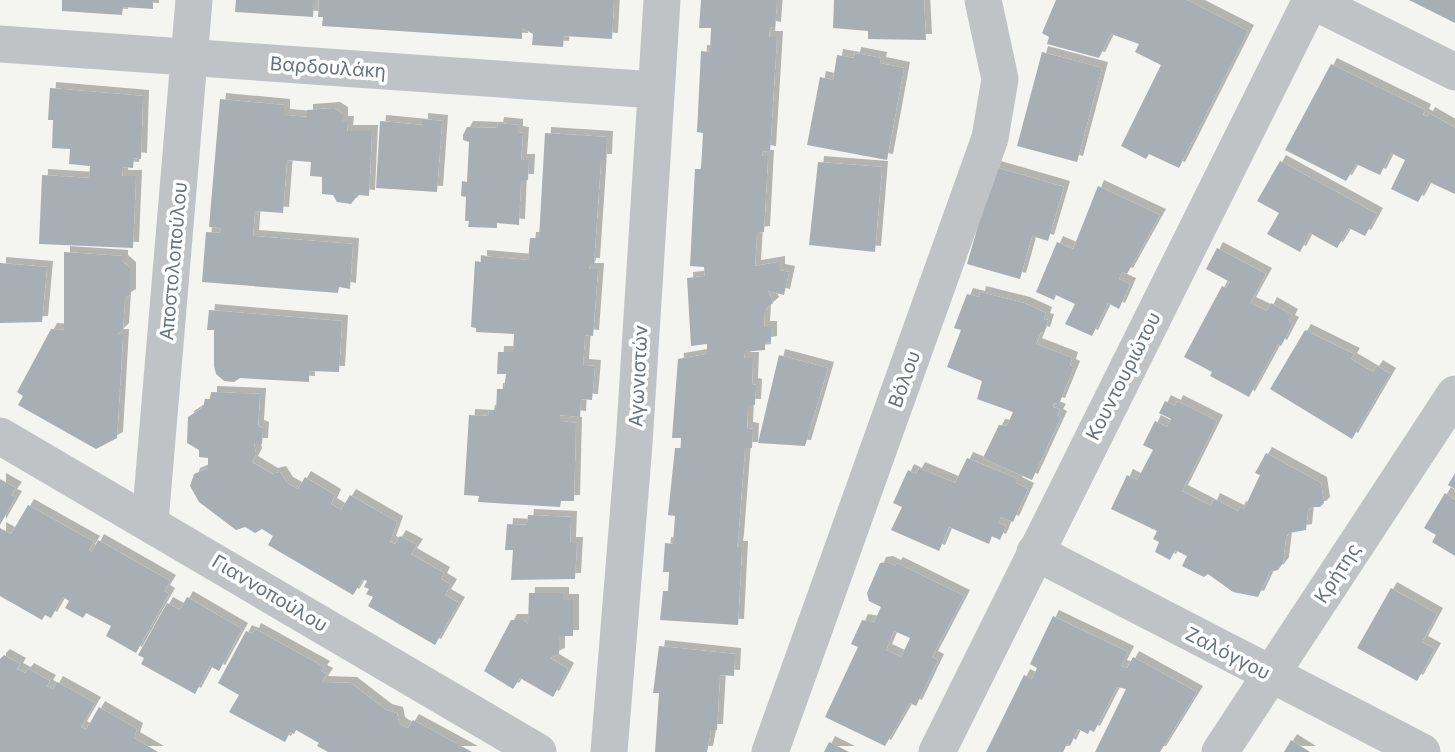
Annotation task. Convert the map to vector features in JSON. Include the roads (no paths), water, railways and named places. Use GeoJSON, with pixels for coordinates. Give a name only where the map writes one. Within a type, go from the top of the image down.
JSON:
{"type":"FeatureCollection","features":[{"type":"Feature","properties":{"kind":"street","name":"Αποστολοπούλου"},"geometry":{"type":"LineString","coordinates":[[150,523],[194,0]]}},
{"type":"Feature","properties":{"kind":"street","name":"Αγωνιστών"},"geometry":{"type":"LineString","coordinates":[[609,752],[634,444],[662,0]]}},
{"type":"Feature","properties":{"kind":"street"},"geometry":{"type":"LineString","coordinates":[[1311,0],[1455,72]]}},
{"type":"Feature","properties":{"kind":"street","name":"Κουντουριώτου"},"geometry":{"type":"LineString","coordinates":[[937,752],[1311,0]]}},
{"type":"Feature","properties":{"kind":"street","name":"Βόλου"},"geometry":{"type":"LineString","coordinates":[[770,752],[990,138],[1000,79],[988,4]]}},
{"type":"Feature","properties":{"kind":"street","name":"Βαρδουλάκη"},"geometry":{"type":"LineString","coordinates":[[0,44],[655,90]]}},
{"type":"Feature","properties":{"kind":"street","name":"Κρήτης"},"geometry":{"type":"LineString","coordinates":[[1220,752],[1455,394]]}},
{"type":"Feature","properties":{"kind":"street","name":"Γιαννοπούλου"},"geometry":{"type":"LineString","coordinates":[[0,436],[538,752]]}},
{"type":"Feature","properties":{"kind":"street","name":"Ζαλόγγου"},"geometry":{"type":"LineString","coordinates":[[1035,552],[1422,752]]}}]}
